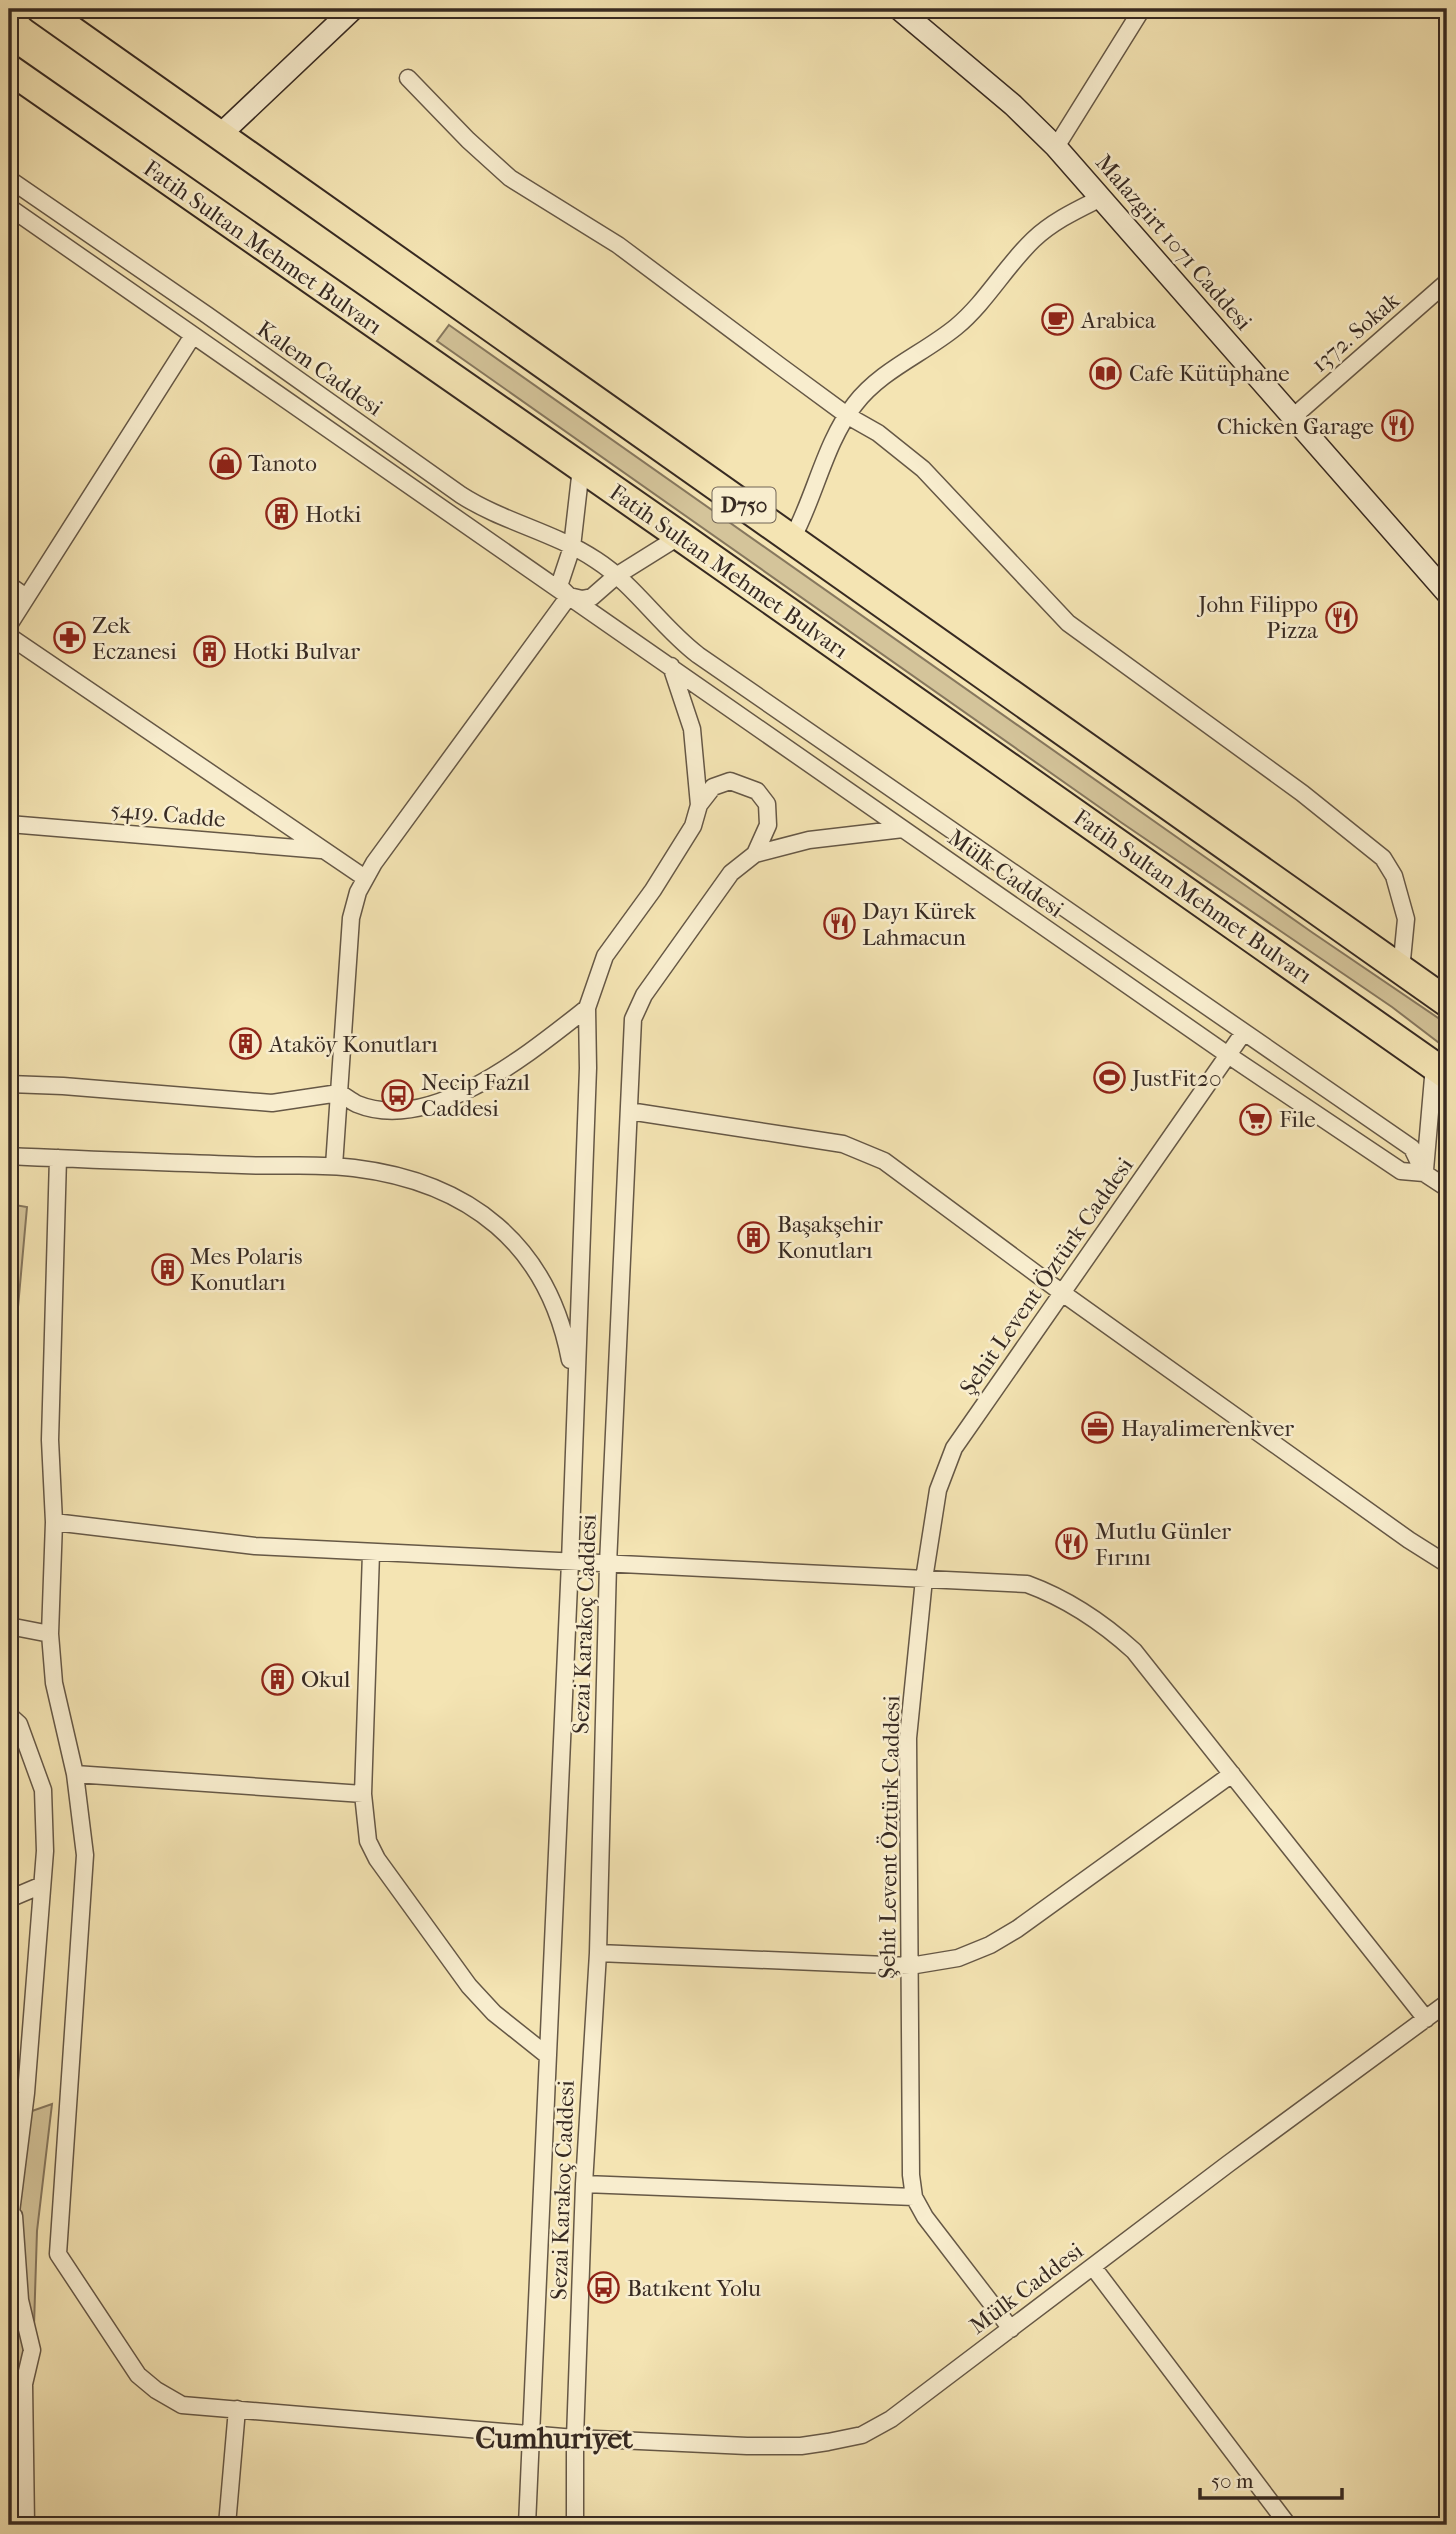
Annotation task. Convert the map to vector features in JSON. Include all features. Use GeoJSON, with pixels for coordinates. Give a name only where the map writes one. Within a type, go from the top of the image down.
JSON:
{"type":"FeatureCollection","features":[{"type":"Feature","properties":{"kind":"highway","name":"D750"},"geometry":{"type":"LineString","coordinates":[[41,9],[1447,1002]]}},
{"type":"Feature","properties":{"kind":"highway","name":"Fatih Sultan Mehmet Bulvarı"},"geometry":{"type":"LineString","coordinates":[[9,69],[1441,1070]]}},
{"type":"Feature","properties":{"kind":"street"},"geometry":{"type":"LineString","coordinates":[[221,134],[353,9]]}},
{"type":"Feature","properties":{"kind":"street","name":"Malazgirt 1071 Caddesi"},"geometry":{"type":"LineString","coordinates":[[899,9],[1013,106],[1056,147],[1447,593]]}},
{"type":"Feature","properties":{"kind":"street"},"geometry":{"type":"LineString","coordinates":[[1056,147],[1142,9]]}},
{"type":"Feature","properties":{"kind":"street"},"geometry":{"type":"LineString","coordinates":[[408,78],[510,178],[618,245],[848,416],[878,433],[923,469],[1068,623],[1302,793],[1382,859],[1394,876],[1406,919],[1401,970]]}},
{"type":"Feature","properties":{"kind":"street","name":"Kalem Caddesi"},"geometry":{"type":"LineString","coordinates":[[9,179],[461,495],[483,509],[596,559],[616,576]]}},
{"type":"Feature","properties":{"kind":"street"},"geometry":{"type":"LineString","coordinates":[[792,539],[833,443],[854,405],[885,376],[955,327],[984,300],[1012,262],[1034,239],[1056,221],[1101,198]]}},
{"type":"Feature","properties":{"kind":"street","name":"Kalem Caddesi"},"geometry":{"type":"LineString","coordinates":[[9,207],[192,337],[569,596]]}},
{"type":"Feature","properties":{"kind":"street","name":"1372. Sokak"},"geometry":{"type":"LineString","coordinates":[[1293,417],[1447,282]]}},
{"type":"Feature","properties":{"kind":"street"},"geometry":{"type":"LineString","coordinates":[[9,625],[192,337]]}},
{"type":"Feature","properties":{"kind":"street"},"geometry":{"type":"LineString","coordinates":[[581,468],[572,547],[559,586],[569,596],[582,599],[592,597],[616,576],[680,536]]}},
{"type":"Feature","properties":{"kind":"street","name":"Mülk Caddesi"},"geometry":{"type":"LineString","coordinates":[[616,576],[676,638],[698,655],[1412,1148],[1424,1173]]}},
{"type":"Feature","properties":{"kind":"street"},"geometry":{"type":"LineString","coordinates":[[9,585],[26,597]]}},
{"type":"Feature","properties":{"kind":"street"},"geometry":{"type":"LineString","coordinates":[[334,1166],[354,904],[365,878],[569,596]]}},
{"type":"Feature","properties":{"kind":"street","name":"Mülk Caddesi"},"geometry":{"type":"LineString","coordinates":[[569,596],[1228,1055],[1401,1171],[1424,1173],[1447,1188]]}},
{"type":"Feature","properties":{"kind":"street"},"geometry":{"type":"LineString","coordinates":[[9,636],[365,878]]}},
{"type":"Feature","properties":{"kind":"street"},"geometry":{"type":"LineString","coordinates":[[527,2525],[570,1562],[588,1068],[587,1008],[605,956],[653,890],[686,837],[699,805],[692,729],[671,666]]}},
{"type":"Feature","properties":{"kind":"street","name":"Sezai Karakoç Caddesi"},"geometry":{"type":"LineString","coordinates":[[699,805],[713,787],[730,781],[757,791],[767,804],[768,825],[755,854]]}},
{"type":"Feature","properties":{"kind":"street","name":"5419. Cadde"},"geometry":{"type":"LineString","coordinates":[[9,824],[323,850]]}},
{"type":"Feature","properties":{"kind":"street","name":"Sezai Karakoç Caddesi"},"geometry":{"type":"LineString","coordinates":[[575,2525],[575,2438],[584,2183],[598,1953],[608,1564],[633,1019],[644,995],[731,873],[755,854],[809,840],[903,829]]}},
{"type":"Feature","properties":{"kind":"street"},"geometry":{"type":"LineString","coordinates":[[9,1084],[272,1103],[339,1093],[357,1104],[380,1110],[399,1111],[481,1085],[517,1062],[587,1008]]}},
{"type":"Feature","properties":{"kind":"street","name":"Şehit Levent Öztürk Caddesi"},"geometry":{"type":"LineString","coordinates":[[1011,2329],[925,2217],[914,2197],[911,2175],[908,1738],[924,1579],[938,1490],[954,1448],[1244,1032]]}},
{"type":"Feature","properties":{"kind":"street"},"geometry":{"type":"LineString","coordinates":[[1424,1173],[1441,1070]]}},
{"type":"Feature","properties":{"kind":"street"},"geometry":{"type":"LineString","coordinates":[[629,1111],[843,1144],[884,1161],[1061,1292],[1409,1540],[1447,1564]]}},
{"type":"Feature","properties":{"kind":"street"},"geometry":{"type":"LineString","coordinates":[[9,1156],[279,1167],[334,1166],[357,1168],[429,1184],[479,1211],[522,1250],[548,1288],[564,1326],[576,1388]]}},
{"type":"Feature","properties":{"kind":"street","name":"Mülk Caddesi"},"geometry":{"type":"LineString","coordinates":[[58,1158],[50,1440],[54,1522],[50,1634],[54,1683],[75,1774],[84,1834],[85,1889],[58,2254],[138,2375],[156,2390],[182,2405],[575,2438],[801,2446],[862,2435],[891,2419],[1447,2003]]}},
{"type":"Feature","properties":{"kind":"street"},"geometry":{"type":"LineString","coordinates":[[54,1522],[255,1546],[1027,1584],[1052,1593],[1110,1629],[1134,1651],[1426,2019]]}},
{"type":"Feature","properties":{"kind":"street"},"geometry":{"type":"LineString","coordinates":[[371,1553],[363,1794],[368,1841],[377,1859],[469,1986],[494,2012],[548,2056]]}},
{"type":"Feature","properties":{"kind":"street"},"geometry":{"type":"LineString","coordinates":[[9,1626],[50,1634]]}},
{"type":"Feature","properties":{"kind":"street"},"geometry":{"type":"LineString","coordinates":[[9,1715],[19,1724],[43,1790],[45,1851],[15,2131],[9,2228]]}},
{"type":"Feature","properties":{"kind":"street"},"geometry":{"type":"LineString","coordinates":[[75,1774],[363,1794]]}},
{"type":"Feature","properties":{"kind":"street"},"geometry":{"type":"LineString","coordinates":[[598,1953],[909,1966],[958,1958],[990,1945],[1017,1929],[1232,1774]]}},
{"type":"Feature","properties":{"kind":"street"},"geometry":{"type":"LineString","coordinates":[[9,1899],[42,1885]]}},
{"type":"Feature","properties":{"kind":"street"},"geometry":{"type":"LineString","coordinates":[[584,2183],[914,2197]]}},
{"type":"Feature","properties":{"kind":"street"},"geometry":{"type":"LineString","coordinates":[[12,2200],[20,2300],[32,2350],[24,2384],[26,2525]]}},
{"type":"Feature","properties":{"kind":"street"},"geometry":{"type":"LineString","coordinates":[[1093,2267],[1288,2525]]}},
{"type":"Feature","properties":{"kind":"street"},"geometry":{"type":"LineString","coordinates":[[9,2401],[24,2384]]}},
{"type":"Feature","properties":{"kind":"street"},"geometry":{"type":"LineString","coordinates":[[228,2525],[237,2409]]}},
{"type":"Feature","properties":{"kind":"street"},"geometry":{"type":"LineString","coordinates":[[9,2452],[12,2525]]}},
{"type":"Feature","properties":{"kind":"shaded area"},"geometry":{"type":"Polygon","coordinates":[[[449,325],[1313,933],[1447,1024],[1447,1049],[1392,1007],[1122,823],[437,341],[449,325]]]}},
{"type":"Feature","properties":{"kind":"shaded area"},"geometry":{"type":"Polygon","coordinates":[[[9,1204],[27,1207],[9,1407],[9,1204]]]}},
{"type":"Feature","properties":{"kind":"shaded area"},"geometry":{"type":"Polygon","coordinates":[[[52,2104],[37,2231],[30,2452],[9,2525],[9,2119],[52,2104]]]}},
{"type":"Feature","properties":{"kind":"place","name":"Arabica"},"geometry":{"type":"Point","coordinates":[1058,320]}},
{"type":"Feature","properties":{"kind":"place","name":"Cafe Kütüphane"},"geometry":{"type":"Point","coordinates":[1106,373]}},
{"type":"Feature","properties":{"kind":"place","name":"Chicken Garage"},"geometry":{"type":"Point","coordinates":[1397,426]}},
{"type":"Feature","properties":{"kind":"place","name":"Tanoto"},"geometry":{"type":"Point","coordinates":[225,463]}},
{"type":"Feature","properties":{"kind":"place","name":"Hotki"},"geometry":{"type":"Point","coordinates":[282,514]}},
{"type":"Feature","properties":{"kind":"place","name":"John Filippo Pizza"},"geometry":{"type":"Point","coordinates":[1341,617]}},
{"type":"Feature","properties":{"kind":"place","name":"Zek Eczanesi"},"geometry":{"type":"Point","coordinates":[69,638]}},
{"type":"Feature","properties":{"kind":"place","name":"Hotki Bulvar"},"geometry":{"type":"Point","coordinates":[210,651]}},
{"type":"Feature","properties":{"kind":"place","name":"Dayı Kürek Lahmacun"},"geometry":{"type":"Point","coordinates":[839,924]}},
{"type":"Feature","properties":{"kind":"place","name":"Ataköy Konutları"},"geometry":{"type":"Point","coordinates":[246,1044]}},
{"type":"Feature","properties":{"kind":"place","name":"JustFit20"},"geometry":{"type":"Point","coordinates":[1109,1078]}},
{"type":"Feature","properties":{"kind":"place","name":"Necip Fazıl Caddesi"},"geometry":{"type":"Point","coordinates":[398,1095]}},
{"type":"Feature","properties":{"kind":"place","name":"File"},"geometry":{"type":"Point","coordinates":[1256,1119]}},
{"type":"Feature","properties":{"kind":"place","name":"Başakşehir Konutları"},"geometry":{"type":"Point","coordinates":[754,1237]}},
{"type":"Feature","properties":{"kind":"place","name":"Mes Polaris Konutları"},"geometry":{"type":"Point","coordinates":[167,1269]}},
{"type":"Feature","properties":{"kind":"place","name":"Hayalimerenkver"},"geometry":{"type":"Point","coordinates":[1098,1428]}},
{"type":"Feature","properties":{"kind":"place","name":"Mutlu Günler Fırını"},"geometry":{"type":"Point","coordinates":[1072,1544]}},
{"type":"Feature","properties":{"kind":"place","name":"Okul"},"geometry":{"type":"Point","coordinates":[278,1679]}},
{"type":"Feature","properties":{"kind":"place","name":"Batıkent Yolu"},"geometry":{"type":"Point","coordinates":[604,2288]}},
{"type":"Feature","properties":{"kind":"district","name":"Cumhuriyet"},"geometry":{"type":"Point","coordinates":[554,2438]}}]}
